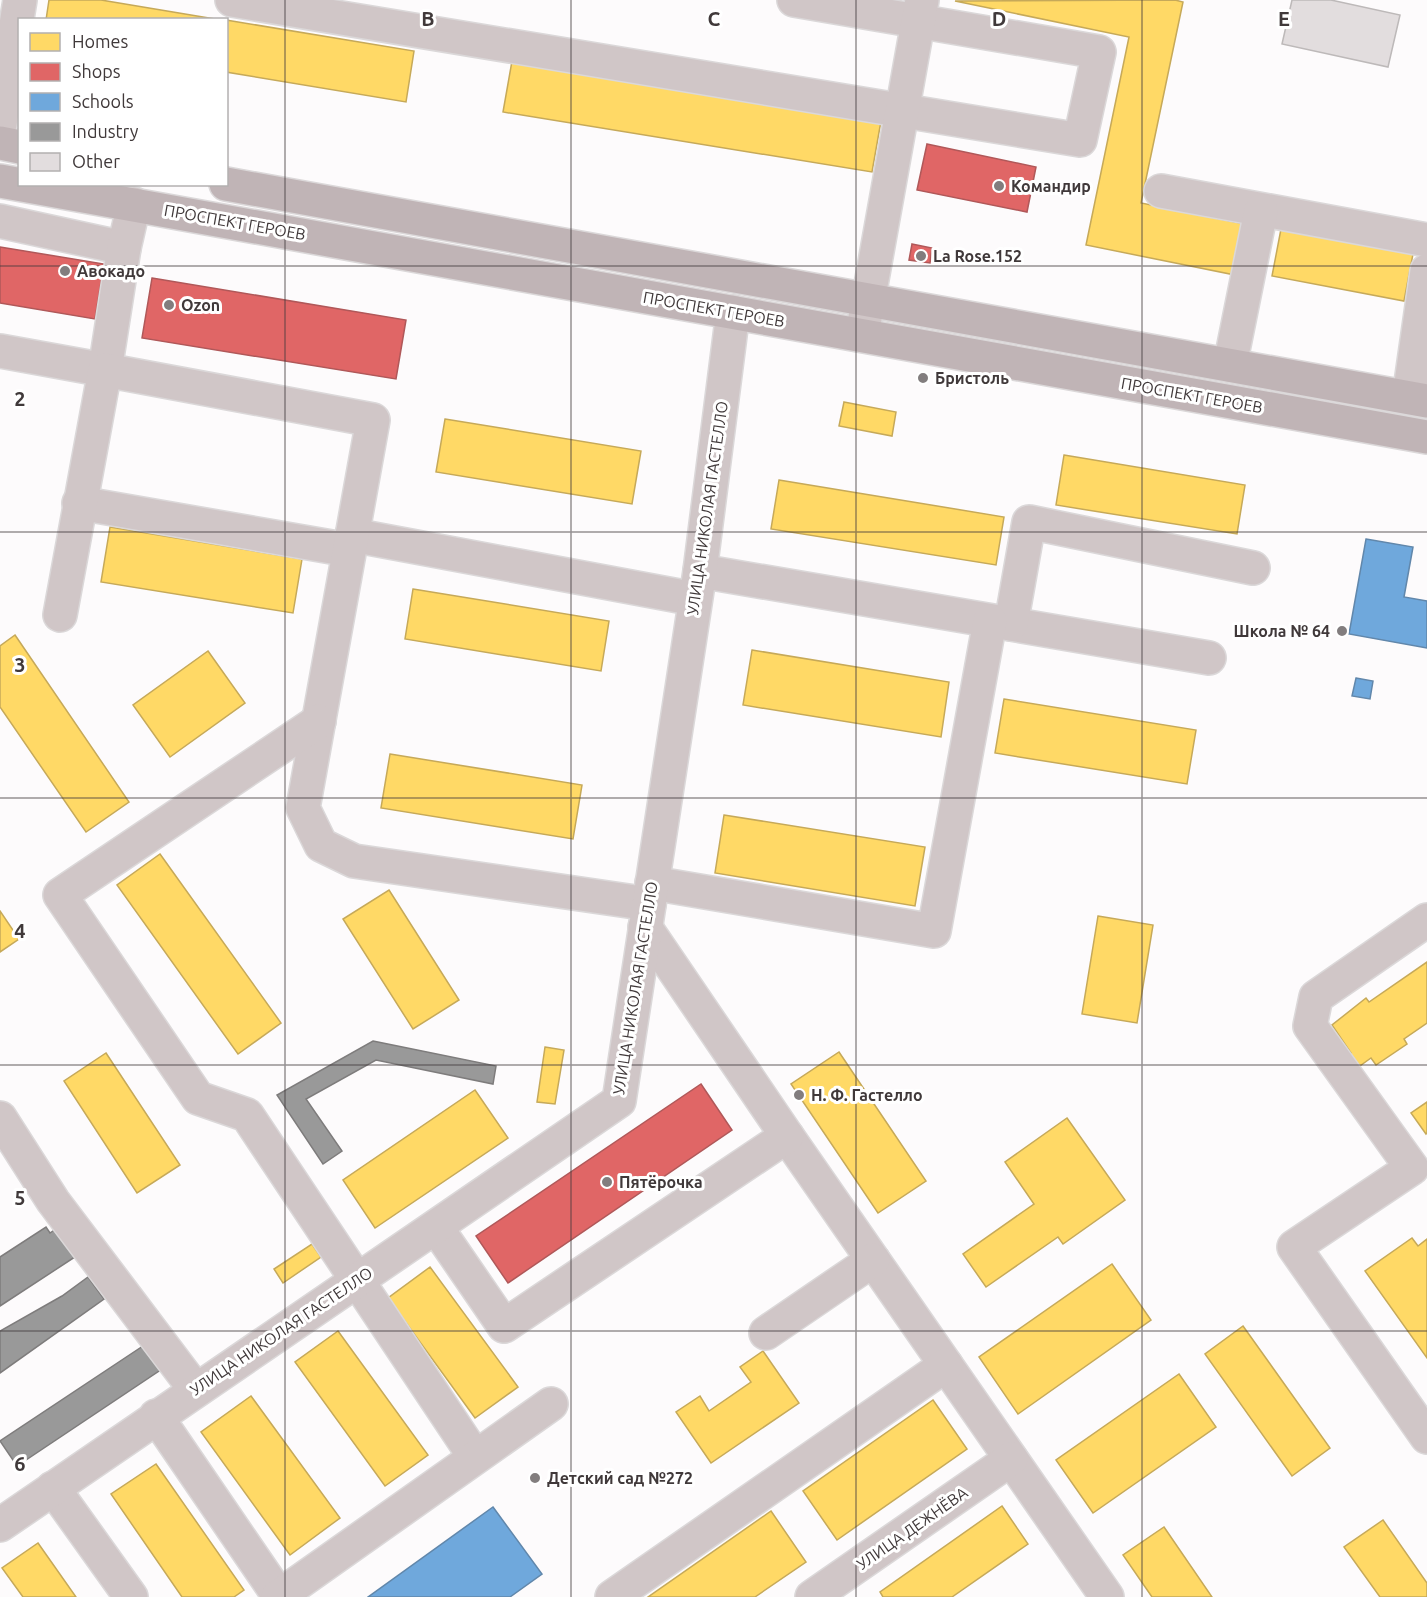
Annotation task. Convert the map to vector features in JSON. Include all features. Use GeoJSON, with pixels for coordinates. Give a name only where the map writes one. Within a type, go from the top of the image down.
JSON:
{"type":"FeatureCollection","features":[{"type":"Feature","properties":{"kind":"main road"},"geometry":{"type":"LineString","coordinates":[[0,143],[18,147]]}},
{"type":"Feature","properties":{"kind":"main road","name":"ПРОСПЕКТ ГЕРОЕВ"},"geometry":{"type":"LineString","coordinates":[[0,181],[18,184]]}},
{"type":"Feature","properties":{"kind":"main road"},"geometry":{"type":"LineString","coordinates":[[228,184],[1418,399]]}},
{"type":"Feature","properties":{"kind":"main road","name":"ПРОСПЕКТ ГЕРОЕВ"},"geometry":{"type":"LineString","coordinates":[[29,186],[1427,437]]}},
{"type":"Feature","properties":{"kind":"street"},"geometry":{"type":"LineString","coordinates":[[0,124],[20,0]]}},
{"type":"Feature","properties":{"kind":"street"},"geometry":{"type":"LineString","coordinates":[[232,0],[481,43],[902,109],[1080,140],[1099,52],[921,10],[795,0]]}},
{"type":"Feature","properties":{"kind":"street"},"geometry":{"type":"LineString","coordinates":[[862,335],[921,10]]}},
{"type":"Feature","properties":{"kind":"street"},"geometry":{"type":"LineString","coordinates":[[1161,191],[1427,240]]}},
{"type":"Feature","properties":{"kind":"street"},"geometry":{"type":"LineString","coordinates":[[60,615],[105,370],[124,248],[134,204]]}},
{"type":"Feature","properties":{"kind":"street"},"geometry":{"type":"LineString","coordinates":[[1230,365],[1261,211]]}},
{"type":"Feature","properties":{"kind":"street"},"geometry":{"type":"LineString","coordinates":[[0,221],[124,248]]}},
{"type":"Feature","properties":{"kind":"street"},"geometry":{"type":"LineString","coordinates":[[1418,399],[1427,271]]}},
{"type":"Feature","properties":{"kind":"street","name":"УЛИЦА НИКОЛАЯ ГАСТЕЛЛО"},"geometry":{"type":"LineString","coordinates":[[0,1525],[195,1389],[619,1101],[698,585],[733,312]]}},
{"type":"Feature","properties":{"kind":"street"},"geometry":{"type":"LineString","coordinates":[[0,351],[373,420],[303,808],[321,845],[354,861],[649,905],[934,931],[1001,622],[1029,522],[1253,568]]}},
{"type":"Feature","properties":{"kind":"street"},"geometry":{"type":"LineString","coordinates":[[80,502],[350,542],[1001,622],[1209,658]]}},
{"type":"Feature","properties":{"kind":"street"},"geometry":{"type":"LineString","coordinates":[[319,721],[60,896],[198,1098],[247,1115],[475,1457]]}},
{"type":"Feature","properties":{"kind":"street"},"geometry":{"type":"LineString","coordinates":[[649,905],[787,1136],[1107,1597]]}},
{"type":"Feature","properties":{"kind":"street"},"geometry":{"type":"LineString","coordinates":[[1427,920],[1316,997],[1310,1026],[1419,1162],[1294,1247],[1427,1437]]}},
{"type":"Feature","properties":{"kind":"street"},"geometry":{"type":"LineString","coordinates":[[0,1118],[53,1201],[195,1389]]}},
{"type":"Feature","properties":{"kind":"street"},"geometry":{"type":"LineString","coordinates":[[436,1227],[504,1326],[787,1136]]}},
{"type":"Feature","properties":{"kind":"street"},"geometry":{"type":"LineString","coordinates":[[766,1333],[873,1260]]}},
{"type":"Feature","properties":{"kind":"street"},"geometry":{"type":"LineString","coordinates":[[612,1597],[946,1365]]}},
{"type":"Feature","properties":{"kind":"street"},"geometry":{"type":"LineString","coordinates":[[156,1416],[278,1596],[551,1404]]}},
{"type":"Feature","properties":{"kind":"street","name":"УЛИЦА ДЕЖНЁВА"},"geometry":{"type":"LineString","coordinates":[[812,1597],[1011,1459]]}},
{"type":"Feature","properties":{"kind":"street"},"geometry":{"type":"LineString","coordinates":[[53,1488],[131,1597]]}},
{"type":"Feature","properties":{"kind":"building: Homes"},"geometry":{"type":"Polygon","coordinates":[[[49,0],[101,0],[209,18],[46,18],[49,0]]]}},
{"type":"Feature","properties":{"kind":"building: Homes"},"geometry":{"type":"Polygon","coordinates":[[[1175,0],[1183,2],[1141,203],[1250,225],[1240,276],[1086,245],[1129,37],[955,1],[1175,0]]]}},
{"type":"Feature","properties":{"kind":"building: Homes"},"geometry":{"type":"Polygon","coordinates":[[[228,20],[414,51],[406,102],[228,72],[228,20]]]}},
{"type":"Feature","properties":{"kind":"building: Homes"},"geometry":{"type":"Polygon","coordinates":[[[512,61],[881,121],[872,172],[503,112],[512,61]]]}},
{"type":"Feature","properties":{"kind":"building: Homes"},"geometry":{"type":"Polygon","coordinates":[[[1281,229],[1413,254],[1404,301],[1272,276],[1281,229]]]}},
{"type":"Feature","properties":{"kind":"building: Homes"},"geometry":{"type":"Polygon","coordinates":[[[844,402],[896,412],[892,436],[839,426],[844,402]]]}},
{"type":"Feature","properties":{"kind":"building: Homes"},"geometry":{"type":"Polygon","coordinates":[[[445,419],[641,451],[632,504],[436,472],[445,419]]]}},
{"type":"Feature","properties":{"kind":"building: Homes"},"geometry":{"type":"Polygon","coordinates":[[[1064,455],[1245,485],[1237,534],[1056,505],[1064,455]]]}},
{"type":"Feature","properties":{"kind":"building: Homes"},"geometry":{"type":"Polygon","coordinates":[[[779,480],[1004,517],[996,565],[771,529],[779,480]]]}},
{"type":"Feature","properties":{"kind":"building: Homes"},"geometry":{"type":"Polygon","coordinates":[[[110,527],[302,559],[293,613],[101,582],[110,527]]]}},
{"type":"Feature","properties":{"kind":"building: Homes"},"geometry":{"type":"Polygon","coordinates":[[[413,589],[609,621],[601,671],[405,639],[413,589]]]}},
{"type":"Feature","properties":{"kind":"building: Homes"},"geometry":{"type":"Polygon","coordinates":[[[15,635],[129,802],[86,832],[0,707],[0,646],[15,635]]]}},
{"type":"Feature","properties":{"kind":"building: Homes"},"geometry":{"type":"Polygon","coordinates":[[[752,650],[949,682],[941,737],[743,705],[752,650]]]}},
{"type":"Feature","properties":{"kind":"building: Homes"},"geometry":{"type":"Polygon","coordinates":[[[208,651],[245,703],[170,757],[133,705],[208,651]]]}},
{"type":"Feature","properties":{"kind":"building: Homes"},"geometry":{"type":"Polygon","coordinates":[[[1004,699],[1196,730],[1187,784],[995,753],[1004,699]]]}},
{"type":"Feature","properties":{"kind":"building: Homes"},"geometry":{"type":"Polygon","coordinates":[[[390,754],[582,785],[573,839],[381,808],[390,754]]]}},
{"type":"Feature","properties":{"kind":"building: Homes"},"geometry":{"type":"Polygon","coordinates":[[[724,815],[925,847],[915,906],[715,873],[724,815]]]}},
{"type":"Feature","properties":{"kind":"building: Homes"},"geometry":{"type":"Polygon","coordinates":[[[160,854],[281,1023],[238,1054],[117,885],[160,854]]]}},
{"type":"Feature","properties":{"kind":"building: Homes"},"geometry":{"type":"Polygon","coordinates":[[[389,890],[459,1000],[413,1029],[343,919],[389,890]]]}},
{"type":"Feature","properties":{"kind":"building: Homes"},"geometry":{"type":"Polygon","coordinates":[[[0,911],[19,939],[0,952],[0,911]]]}},
{"type":"Feature","properties":{"kind":"building: Homes"},"geometry":{"type":"Polygon","coordinates":[[[1098,916],[1153,925],[1137,1023],[1082,1014],[1098,916]]]}},
{"type":"Feature","properties":{"kind":"building: Homes"},"geometry":{"type":"Polygon","coordinates":[[[1427,962],[1427,1023],[1404,1039],[1407,1044],[1376,1065],[1371,1058],[1357,1068],[1348,1055],[1351,1053],[1332,1025],[1366,998],[1369,1002],[1427,962]]]}},
{"type":"Feature","properties":{"kind":"building: Homes"},"geometry":{"type":"Polygon","coordinates":[[[545,1047],[564,1050],[555,1104],[537,1102],[545,1047]]]}},
{"type":"Feature","properties":{"kind":"building: Homes"},"geometry":{"type":"Polygon","coordinates":[[[839,1052],[926,1181],[878,1213],[791,1084],[839,1052]]]}},
{"type":"Feature","properties":{"kind":"building: Homes"},"geometry":{"type":"Polygon","coordinates":[[[106,1053],[180,1165],[137,1193],[64,1081],[106,1053]]]}},
{"type":"Feature","properties":{"kind":"building: Homes"},"geometry":{"type":"Polygon","coordinates":[[[475,1090],[508,1138],[375,1228],[343,1180],[475,1090]]]}},
{"type":"Feature","properties":{"kind":"building: Homes"},"geometry":{"type":"Polygon","coordinates":[[[1427,1102],[1427,1133],[1426,1134],[1411,1113],[1427,1102]]]}},
{"type":"Feature","properties":{"kind":"building: Homes"},"geometry":{"type":"Polygon","coordinates":[[[1067,1118],[1125,1200],[1063,1244],[1058,1237],[986,1287],[963,1254],[1034,1204],[1005,1162],[1067,1118]]]}},
{"type":"Feature","properties":{"kind":"building: Homes"},"geometry":{"type":"Polygon","coordinates":[[[1412,1238],[1418,1246],[1427,1239],[1427,1358],[1365,1271],[1412,1238]]]}},
{"type":"Feature","properties":{"kind":"building: Homes"},"geometry":{"type":"Polygon","coordinates":[[[312,1244],[321,1257],[283,1283],[274,1269],[312,1244]]]}},
{"type":"Feature","properties":{"kind":"building: Homes"},"geometry":{"type":"Polygon","coordinates":[[[1112,1264],[1151,1320],[1018,1414],[979,1357],[1112,1264]]]}},
{"type":"Feature","properties":{"kind":"building: Homes"},"geometry":{"type":"Polygon","coordinates":[[[430,1267],[518,1387],[475,1418],[388,1298],[430,1267]]]}},
{"type":"Feature","properties":{"kind":"building: Homes"},"geometry":{"type":"Polygon","coordinates":[[[1243,1326],[1330,1448],[1292,1476],[1205,1354],[1243,1326]]]}},
{"type":"Feature","properties":{"kind":"building: Homes"},"geometry":{"type":"Polygon","coordinates":[[[338,1331],[428,1455],[385,1486],[295,1362],[338,1331]]]}},
{"type":"Feature","properties":{"kind":"building: Homes"},"geometry":{"type":"Polygon","coordinates":[[[763,1351],[799,1403],[711,1463],[676,1412],[700,1396],[709,1411],[751,1382],[740,1367],[763,1351]]]}},
{"type":"Feature","properties":{"kind":"building: Homes"},"geometry":{"type":"Polygon","coordinates":[[[1179,1374],[1216,1427],[1093,1513],[1056,1460],[1179,1374]]]}},
{"type":"Feature","properties":{"kind":"building: Homes"},"geometry":{"type":"Polygon","coordinates":[[[251,1396],[340,1518],[290,1555],[201,1432],[251,1396]]]}},
{"type":"Feature","properties":{"kind":"building: Homes"},"geometry":{"type":"Polygon","coordinates":[[[933,1400],[967,1449],[837,1540],[803,1491],[933,1400]]]}},
{"type":"Feature","properties":{"kind":"building: Homes"},"geometry":{"type":"Polygon","coordinates":[[[156,1464],[244,1590],[234,1597],[182,1597],[111,1494],[156,1464]]]}},
{"type":"Feature","properties":{"kind":"building: Homes"},"geometry":{"type":"Polygon","coordinates":[[[1002,1506],[1028,1544],[952,1597],[883,1597],[880,1592],[1002,1506]]]}},
{"type":"Feature","properties":{"kind":"building: Homes"},"geometry":{"type":"Polygon","coordinates":[[[771,1511],[806,1562],[755,1597],[648,1597],[771,1511]]]}},
{"type":"Feature","properties":{"kind":"building: Homes"},"geometry":{"type":"Polygon","coordinates":[[[1383,1520],[1427,1583],[1427,1597],[1380,1597],[1344,1547],[1383,1520]]]}},
{"type":"Feature","properties":{"kind":"building: Homes"},"geometry":{"type":"Polygon","coordinates":[[[1164,1527],[1212,1597],[1152,1597],[1123,1555],[1164,1527]]]}},
{"type":"Feature","properties":{"kind":"building: Homes"},"geometry":{"type":"Polygon","coordinates":[[[38,1543],[76,1597],[23,1597],[2,1568],[38,1543]]]}},
{"type":"Feature","properties":{"kind":"building: Shops"},"geometry":{"type":"Polygon","coordinates":[[[927,144],[1036,167],[1027,212],[917,190],[927,144]]]}},
{"type":"Feature","properties":{"kind":"building: Shops"},"geometry":{"type":"Polygon","coordinates":[[[912,244],[932,248],[930,263],[909,260],[912,244]]]}},
{"type":"Feature","properties":{"kind":"building: Shops"},"geometry":{"type":"Polygon","coordinates":[[[0,247],[104,264],[95,319],[0,303],[0,247]]]}},
{"type":"Feature","properties":{"kind":"building: Shops"},"geometry":{"type":"Polygon","coordinates":[[[152,278],[406,320],[396,379],[142,338],[152,278]]]}},
{"type":"Feature","properties":{"kind":"building: Shops"},"geometry":{"type":"Polygon","coordinates":[[[701,1084],[732,1130],[508,1283],[476,1236],[701,1084]]]}},
{"type":"Feature","properties":{"kind":"building: Schools"},"geometry":{"type":"Polygon","coordinates":[[[1366,539],[1413,547],[1404,597],[1427,601],[1427,648],[1349,634],[1366,539]]]}},
{"type":"Feature","properties":{"kind":"building: Schools"},"geometry":{"type":"Polygon","coordinates":[[[1356,678],[1373,681],[1370,699],[1352,696],[1356,678]]]}},
{"type":"Feature","properties":{"kind":"building: Schools"},"geometry":{"type":"Polygon","coordinates":[[[493,1507],[542,1574],[510,1597],[368,1597],[493,1507]]]}},
{"type":"Feature","properties":{"kind":"building: Industry"},"geometry":{"type":"Polygon","coordinates":[[[373,1041],[496,1066],[493,1084],[376,1060],[306,1099],[342,1151],[323,1164],[277,1095],[373,1041]]]}},
{"type":"Feature","properties":{"kind":"building: Industry"},"geometry":{"type":"Polygon","coordinates":[[[60,1226],[78,1255],[0,1306],[0,1257],[46,1227],[50,1233],[60,1226]]]}},
{"type":"Feature","properties":{"kind":"building: Industry"},"geometry":{"type":"Polygon","coordinates":[[[88,1277],[104,1299],[0,1373],[0,1331],[62,1296],[88,1277]]]}},
{"type":"Feature","properties":{"kind":"building: Industry"},"geometry":{"type":"Polygon","coordinates":[[[146,1344],[162,1369],[17,1466],[0,1441],[146,1344]]]}},
{"type":"Feature","properties":{"kind":"building: Other"},"geometry":{"type":"Polygon","coordinates":[[[1292,0],[1331,0],[1400,15],[1388,67],[1282,44],[1292,0]]]}},
{"type":"Feature","properties":{"kind":"place","name":"Командир"},"geometry":{"type":"Point","coordinates":[999,186]}},
{"type":"Feature","properties":{"kind":"place","name":"La Rose.152"},"geometry":{"type":"Point","coordinates":[921,256]}},
{"type":"Feature","properties":{"kind":"place","name":"Авокадо"},"geometry":{"type":"Point","coordinates":[65,271]}},
{"type":"Feature","properties":{"kind":"place","name":"Ozon"},"geometry":{"type":"Point","coordinates":[169,305]}},
{"type":"Feature","properties":{"kind":"place","name":"Бристоль"},"geometry":{"type":"Point","coordinates":[923,378]}},
{"type":"Feature","properties":{"kind":"place","name":"Школа № 64"},"geometry":{"type":"Point","coordinates":[1342,631]}},
{"type":"Feature","properties":{"kind":"place","name":"Н. Ф. Гастелло"},"geometry":{"type":"Point","coordinates":[799,1095]}},
{"type":"Feature","properties":{"kind":"place","name":"Пятёрочка"},"geometry":{"type":"Point","coordinates":[607,1182]}},
{"type":"Feature","properties":{"kind":"place","name":"Детский сад №272"},"geometry":{"type":"Point","coordinates":[535,1478]}}]}
